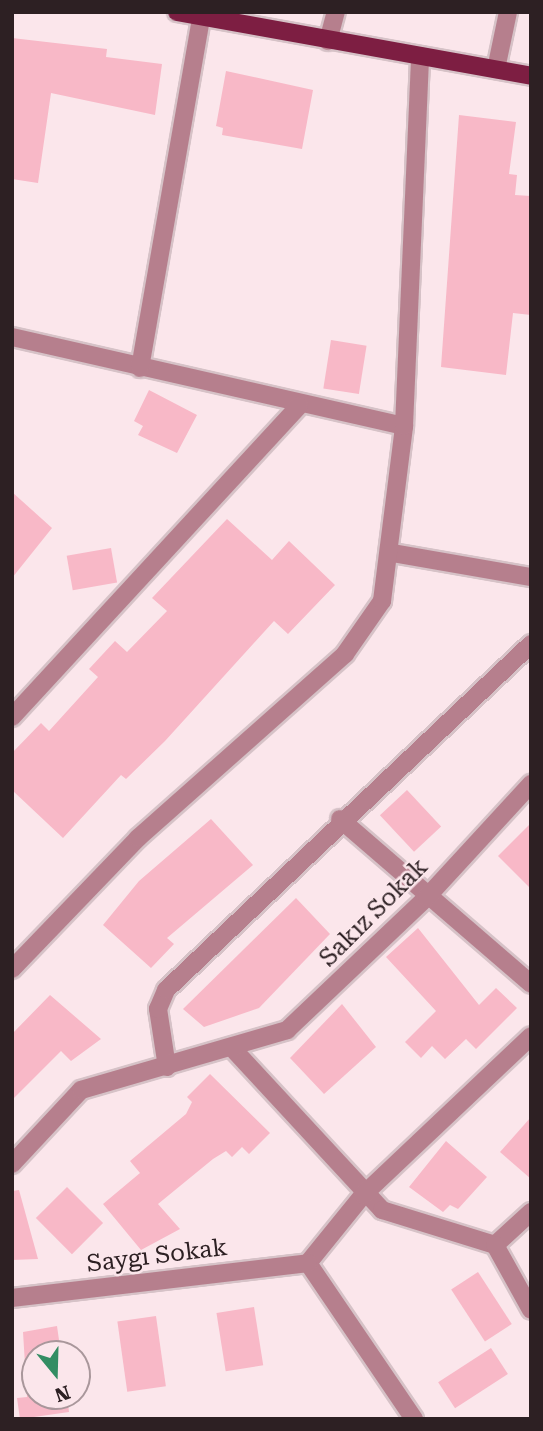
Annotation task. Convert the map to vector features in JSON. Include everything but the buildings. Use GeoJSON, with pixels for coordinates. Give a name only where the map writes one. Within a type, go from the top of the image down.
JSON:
{"type":"FeatureCollection","features":[{"type":"Feature","properties":{"kind":"main road"},"geometry":{"type":"LineString","coordinates":[[177,12],[531,76]]}},
{"type":"Feature","properties":{"kind":"street"},"geometry":{"type":"LineString","coordinates":[[328,41],[336,12]]}},
{"type":"Feature","properties":{"kind":"street"},"geometry":{"type":"LineString","coordinates":[[496,69],[508,12]]}},
{"type":"Feature","properties":{"kind":"street"},"geometry":{"type":"LineString","coordinates":[[140,368],[201,17]]}},
{"type":"Feature","properties":{"kind":"street"},"geometry":{"type":"LineString","coordinates":[[12,969],[138,838],[345,654],[382,601],[392,553],[404,426],[420,56]]}},
{"type":"Feature","properties":{"kind":"street"},"geometry":{"type":"LineString","coordinates":[[12,337],[299,406],[404,426]]}},
{"type":"Feature","properties":{"kind":"street"},"geometry":{"type":"LineString","coordinates":[[16,706],[299,406]]}},
{"type":"Feature","properties":{"kind":"street"},"geometry":{"type":"LineString","coordinates":[[392,553],[531,577]]}},
{"type":"Feature","properties":{"kind":"street"},"geometry":{"type":"LineString","coordinates":[[167,1067],[158,1016],[166,990],[340,819],[531,644]]}},
{"type":"Feature","properties":{"kind":"street","name":"Sakız Sokak"},"geometry":{"type":"LineString","coordinates":[[12,1164],[81,1090],[234,1051],[296,1023],[427,897],[531,785]]}},
{"type":"Feature","properties":{"kind":"street"},"geometry":{"type":"LineString","coordinates":[[340,819],[427,897],[531,984]]}},
{"type":"Feature","properties":{"kind":"street"},"geometry":{"type":"LineString","coordinates":[[414,1419],[307,1263],[363,1195],[531,1036]]}},
{"type":"Feature","properties":{"kind":"street"},"geometry":{"type":"LineString","coordinates":[[234,1051],[363,1195],[392,1214],[495,1245],[531,1310]]}},
{"type":"Feature","properties":{"kind":"street"},"geometry":{"type":"LineString","coordinates":[[495,1245],[531,1212]]}},
{"type":"Feature","properties":{"kind":"street","name":"Saygı Sokak"},"geometry":{"type":"LineString","coordinates":[[12,1298],[307,1263]]}}]}
